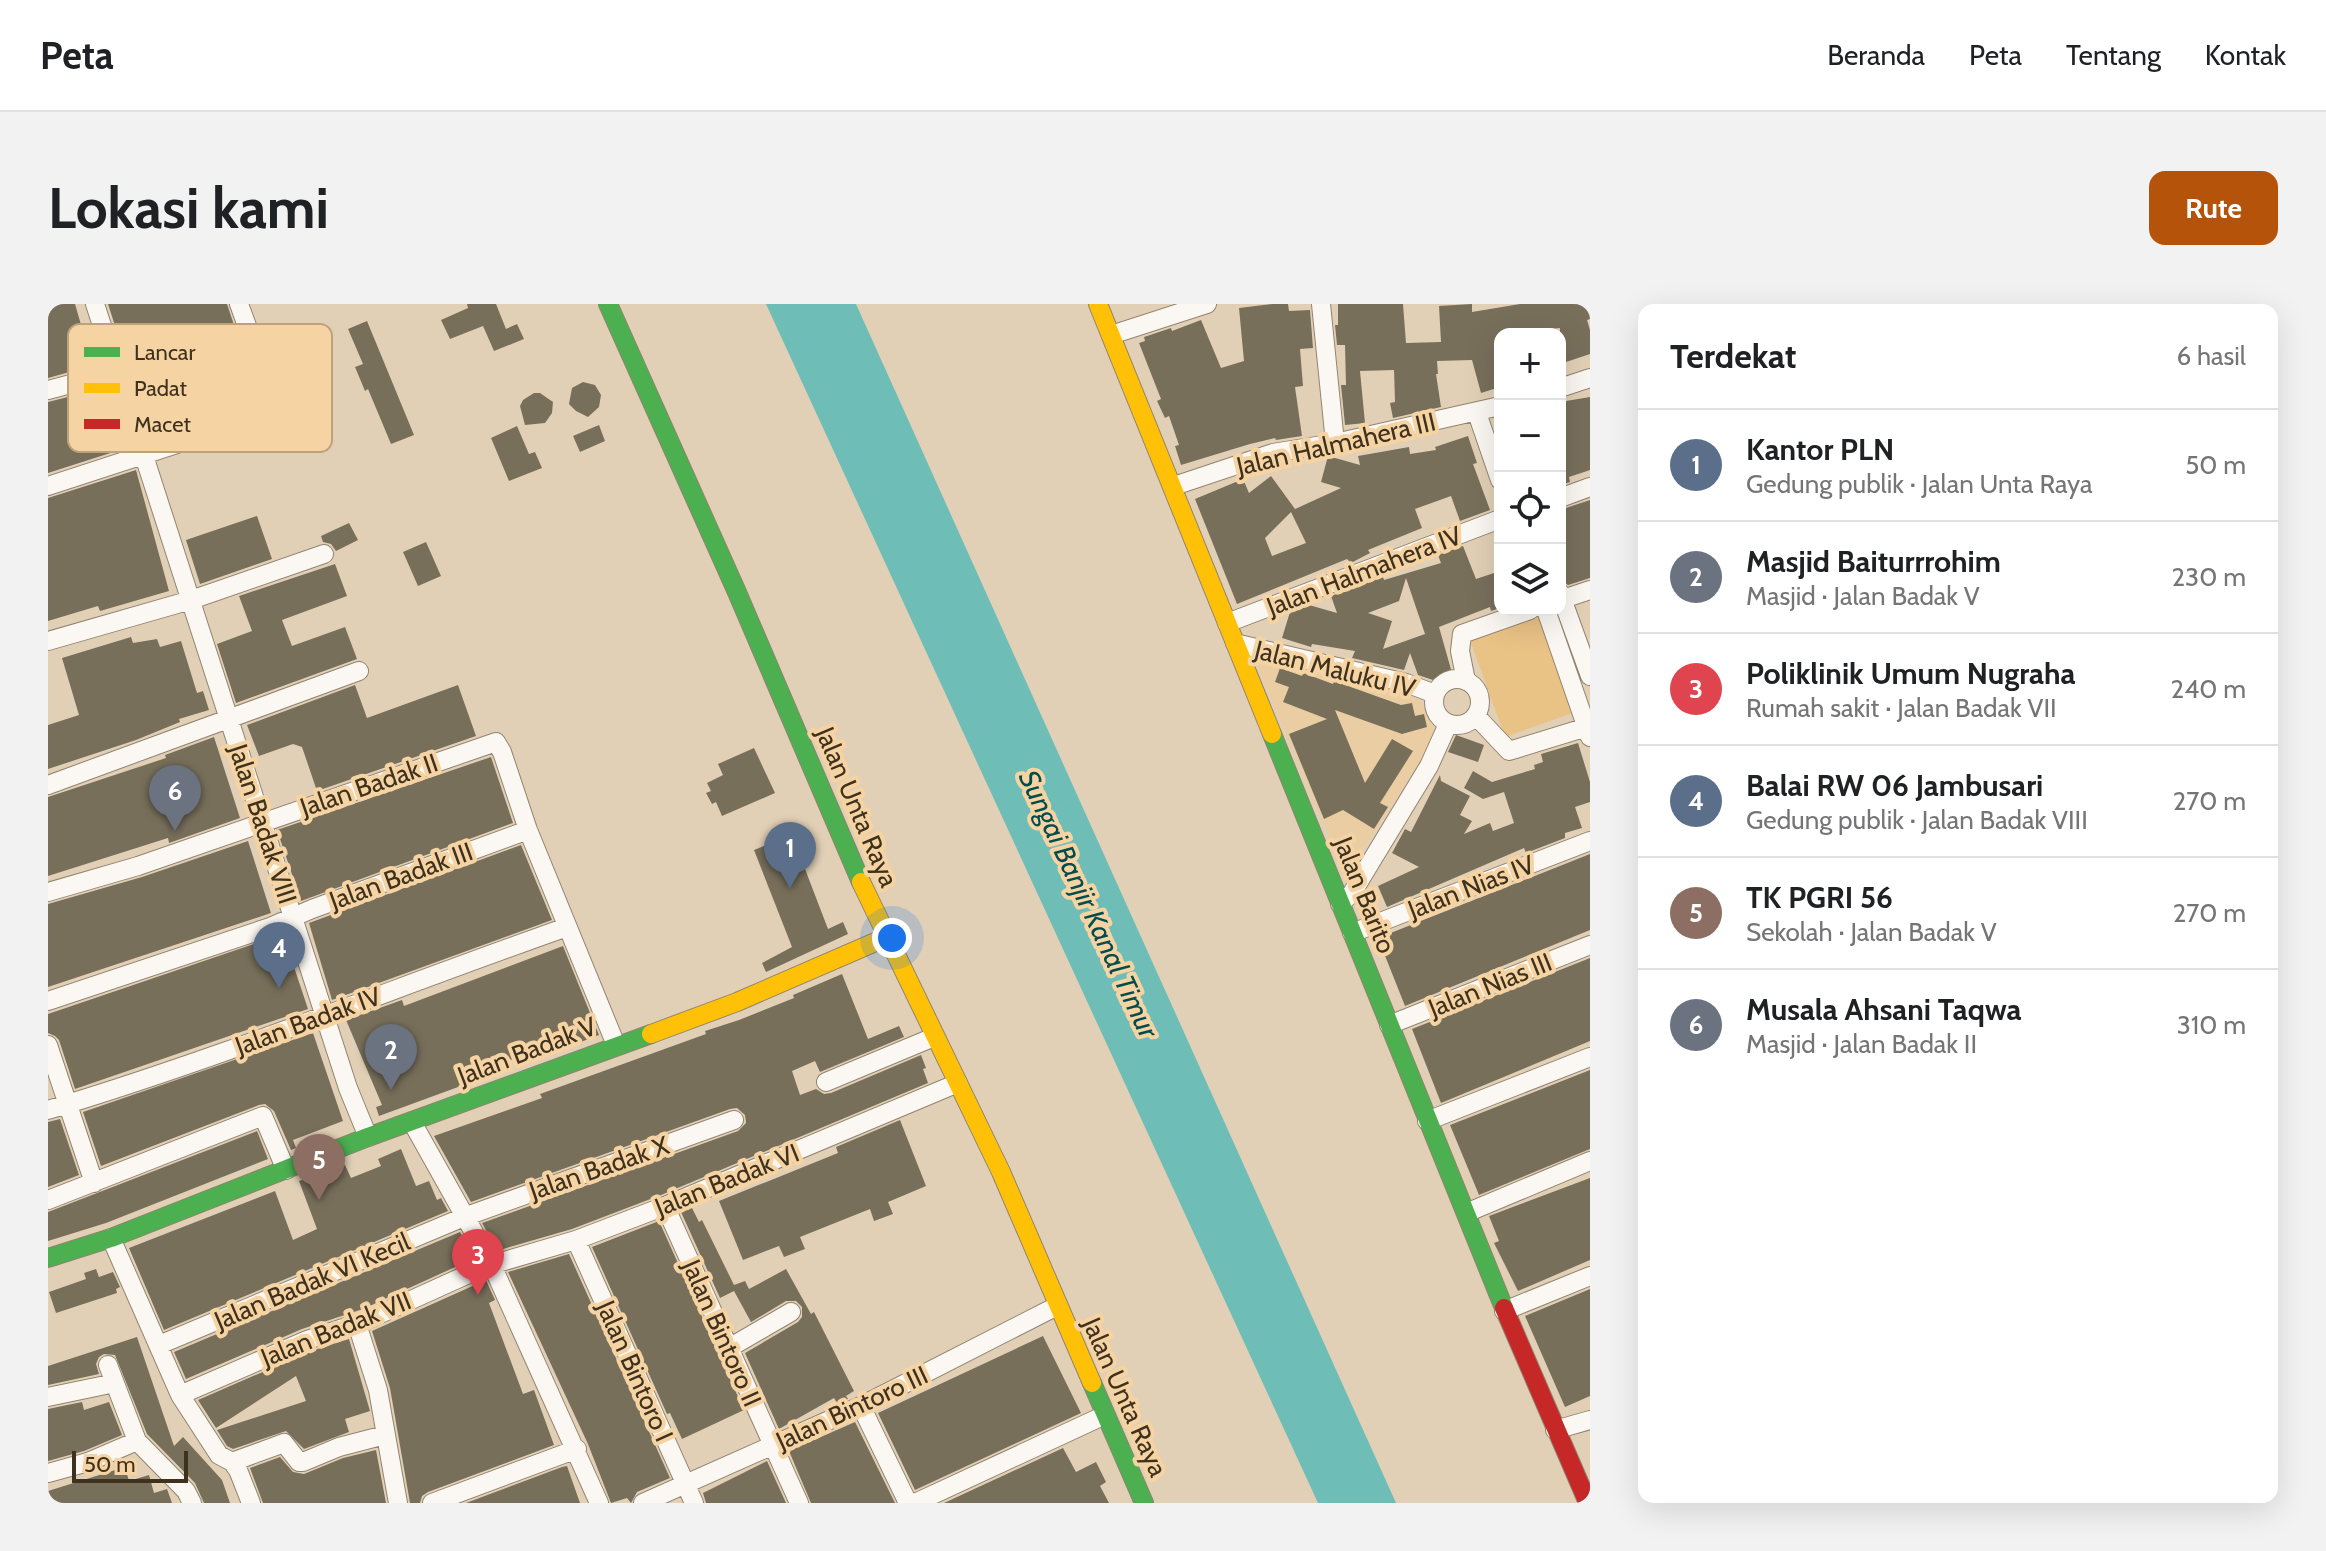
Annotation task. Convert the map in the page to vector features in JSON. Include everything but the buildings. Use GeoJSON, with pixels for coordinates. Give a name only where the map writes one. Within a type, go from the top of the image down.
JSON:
{"type":"FeatureCollection","features":[{"type":"Feature","properties":{"kind":"street","name":"Jalan Badak VIII"},"geometry":{"type":"LineString","coordinates":[[95,304],[102,324]]}},
{"type":"Feature","properties":{"kind":"street"},"geometry":{"type":"LineString","coordinates":[[239,304],[246,324]]}},
{"type":"Feature","properties":{"kind":"street","name":"Jalan Unta Raya"},"geometry":{"type":"LineString","coordinates":[[608,304],[725,564],[829,811],[934,1037],[1001,1172],[1144,1503]]}},
{"type":"Feature","properties":{"kind":"street","name":"Jalan Barito"},"geometry":{"type":"LineString","coordinates":[[1098,304],[1174,486],[1504,1311],[1588,1503]]}},
{"type":"Feature","properties":{"kind":"street"},"geometry":{"type":"LineString","coordinates":[[1111,335],[1207,304]]}},
{"type":"Feature","properties":{"kind":"street"},"geometry":{"type":"LineString","coordinates":[[1321,304],[1335,443]]}},
{"type":"Feature","properties":{"kind":"street"},"geometry":{"type":"LineString","coordinates":[[1566,386],[1590,378]]}},
{"type":"Feature","properties":{"kind":"street"},"geometry":{"type":"LineString","coordinates":[[48,390],[68,385]]}},
{"type":"Feature","properties":{"kind":"street","name":"Jalan Halmahera III"},"geometry":{"type":"LineString","coordinates":[[1174,486],[1273,453],[1335,443],[1494,408]]}},
{"type":"Feature","properties":{"kind":"street"},"geometry":{"type":"LineString","coordinates":[[1477,413],[1497,472]]}},
{"type":"Feature","properties":{"kind":"street","name":"Jalan Badak VIII"},"geometry":{"type":"LineString","coordinates":[[142,452],[348,1088],[368,1137]]}},
{"type":"Feature","properties":{"kind":"street"},"geometry":{"type":"LineString","coordinates":[[48,486],[159,452]]}},
{"type":"Feature","properties":{"kind":"street"},"geometry":{"type":"LineString","coordinates":[[1566,496],[1590,487]]}},
{"type":"Feature","properties":{"kind":"street","name":"Jalan Halmahera IV"},"geometry":{"type":"LineString","coordinates":[[1227,623],[1494,521]]}},
{"type":"Feature","properties":{"kind":"street"},"geometry":{"type":"LineString","coordinates":[[48,641],[191,600],[324,554]]}},
{"type":"Feature","properties":{"kind":"street"},"geometry":{"type":"LineString","coordinates":[[1566,596],[1590,590]]}},
{"type":"Feature","properties":{"kind":"street"},"geometry":{"type":"LineString","coordinates":[[1566,611],[1590,676]]}},
{"type":"Feature","properties":{"kind":"street"},"geometry":{"type":"LineString","coordinates":[[1466,681],[1460,651],[1462,634],[1513,616]]}},
{"type":"Feature","properties":{"kind":"street"},"geometry":{"type":"LineString","coordinates":[[1476,716],[1509,751],[1589,730],[1548,616]]}},
{"type":"Feature","properties":{"kind":"street","name":"Jalan Maluku IV"},"geometry":{"type":"LineString","coordinates":[[1235,643],[1406,683],[1435,694]]}},
{"type":"Feature","properties":{"kind":"street"},"geometry":{"type":"LineString","coordinates":[[48,785],[230,721],[359,671]]}},
{"type":"Feature","properties":{"kind":"street"},"geometry":{"type":"LineString","coordinates":[[1453,679],[1466,681],[1475,688],[1480,699],[1476,716],[1460,726],[1448,724],[1438,717],[1433,706],[1435,694],[1442,684],[1453,679]]}},
{"type":"Feature","properties":{"kind":"street"},"geometry":{"type":"LineString","coordinates":[[1340,904],[1352,893],[1429,766],[1448,724]]}},
{"type":"Feature","properties":{"kind":"street","name":"Jalan Badak II"},"geometry":{"type":"LineString","coordinates":[[48,892],[138,866],[488,743],[496,742],[502,752],[528,830]]}},
{"type":"Feature","properties":{"kind":"street"},"geometry":{"type":"LineString","coordinates":[[528,830],[616,1045]]}},
{"type":"Feature","properties":{"kind":"street","name":"Jalan Badak III"},"geometry":{"type":"LineString","coordinates":[[48,1001],[294,918],[528,830]]}},
{"type":"Feature","properties":{"kind":"street","name":"Jalan Nias IV"},"geometry":{"type":"LineString","coordinates":[[1352,933],[1590,841]]}},
{"type":"Feature","properties":{"kind":"street","name":"Jalan Badak IV"},"geometry":{"type":"LineString","coordinates":[[48,1110],[325,1016],[567,927]]}},
{"type":"Feature","properties":{"kind":"street","name":"Jalan Badak V"},"geometry":{"type":"LineString","coordinates":[[48,1258],[111,1238],[368,1137],[737,1002],[887,937]]}},
{"type":"Feature","properties":{"kind":"street","name":"Jalan Nias III"},"geometry":{"type":"LineString","coordinates":[[1389,1025],[1590,945]]}},
{"type":"Feature","properties":{"kind":"street"},"geometry":{"type":"LineString","coordinates":[[826,1082],[934,1037]]}},
{"type":"Feature","properties":{"kind":"street"},"geometry":{"type":"LineString","coordinates":[[48,1045],[94,1183]]}},
{"type":"Feature","properties":{"kind":"street"},"geometry":{"type":"LineString","coordinates":[[1427,1121],[1590,1057]]}},
{"type":"Feature","properties":{"kind":"street","name":"Jalan Badak VI"},"geometry":{"type":"LineString","coordinates":[[492,1264],[576,1240],[665,1206],[958,1083]]}},
{"type":"Feature","properties":{"kind":"street"},"geometry":{"type":"LineString","coordinates":[[48,1200],[263,1116],[286,1170]]}},
{"type":"Feature","properties":{"kind":"street","name":"Jalan Badak X"},"geometry":{"type":"LineString","coordinates":[[464,1217],[734,1120]]}},
{"type":"Feature","properties":{"kind":"street"},"geometry":{"type":"LineString","coordinates":[[412,1122],[492,1264],[599,1503]]}},
{"type":"Feature","properties":{"kind":"street"},"geometry":{"type":"LineString","coordinates":[[1466,1213],[1590,1161]]}},
{"type":"Feature","properties":{"kind":"street","name":"Jalan Bintoro II"},"geometry":{"type":"LineString","coordinates":[[665,1206],[799,1503]]}},
{"type":"Feature","properties":{"kind":"street","name":"Jalan Badak VI Kecil"},"geometry":{"type":"LineString","coordinates":[[159,1345],[464,1217]]}},
{"type":"Feature","properties":{"kind":"street"},"geometry":{"type":"LineString","coordinates":[[111,1238],[180,1395],[219,1455],[232,1462],[251,1503]]}},
{"type":"Feature","properties":{"kind":"street","name":"Jalan Bintoro I"},"geometry":{"type":"LineString","coordinates":[[576,1240],[694,1503]]}},
{"type":"Feature","properties":{"kind":"street","name":"Jalan Badak VII"},"geometry":{"type":"LineString","coordinates":[[180,1395],[307,1340],[357,1324],[492,1264]]}},
{"type":"Feature","properties":{"kind":"street"},"geometry":{"type":"LineString","coordinates":[[1504,1311],[1590,1276]]}},
{"type":"Feature","properties":{"kind":"street","name":"Jalan Bintoro III"},"geometry":{"type":"LineString","coordinates":[[643,1503],[861,1406],[1057,1306]]}},
{"type":"Feature","properties":{"kind":"street"},"geometry":{"type":"LineString","coordinates":[[729,1348],[791,1312]]}},
{"type":"Feature","properties":{"kind":"street"},"geometry":{"type":"LineString","coordinates":[[357,1324],[378,1390],[398,1503]]}},
{"type":"Feature","properties":{"kind":"street"},"geometry":{"type":"LineString","coordinates":[[108,1365],[137,1441],[186,1491],[192,1503]]}},
{"type":"Feature","properties":{"kind":"street"},"geometry":{"type":"LineString","coordinates":[[48,1397],[115,1383]]}},
{"type":"Feature","properties":{"kind":"street"},"geometry":{"type":"LineString","coordinates":[[861,1406],[908,1503]]}},
{"type":"Feature","properties":{"kind":"street"},"geometry":{"type":"LineString","coordinates":[[915,1503],[1105,1415]]}},
{"type":"Feature","properties":{"kind":"street"},"geometry":{"type":"LineString","coordinates":[[1555,1430],[1590,1420]]}},
{"type":"Feature","properties":{"kind":"street"},"geometry":{"type":"LineString","coordinates":[[232,1462],[284,1443],[299,1462],[303,1462],[339,1447],[385,1435]]}},
{"type":"Feature","properties":{"kind":"street"},"geometry":{"type":"LineString","coordinates":[[48,1473],[88,1462],[137,1441]]}},
{"type":"Feature","properties":{"kind":"street"},"geometry":{"type":"LineString","coordinates":[[432,1503],[577,1449]]}},
{"type":"Feature","properties":{"kind":"shaded area"},"geometry":{"type":"Polygon","coordinates":[[[1544,616],[1578,711],[1505,737],[1470,640],[1544,616]]]}},
{"type":"Feature","properties":{"kind":"shaded area"},"geometry":{"type":"Polygon","coordinates":[[[1252,653],[1421,700],[1437,736],[1346,876],[1252,653]]]}},
{"type":"Feature","properties":{"kind":"water"},"geometry":{"type":"Polygon","coordinates":[[[766,304],[856,304],[1396,1503],[1318,1503],[766,304]]]}},
{"type":"Feature","properties":{"kind":"waterway","name":"Sungai Banjir Kanal Timur"},"geometry":{"type":"LineString","coordinates":[[1064,849],[1102,931]]}},
{"type":"Feature","properties":{"kind":"traffic: fast"},"geometry":{"type":"LineString","coordinates":[[608,304],[736,590],[861,882]]}},
{"type":"Feature","properties":{"kind":"traffic: fast"},"geometry":{"type":"LineString","coordinates":[[1272,734],[1504,1308]]}},
{"type":"Feature","properties":{"kind":"traffic: fast"},"geometry":{"type":"LineString","coordinates":[[48,1258],[111,1238],[368,1137],[651,1034]]}},
{"type":"Feature","properties":{"kind":"traffic: fast"},"geometry":{"type":"LineString","coordinates":[[1092,1383],[1144,1503]]}},
{"type":"Feature","properties":{"kind":"traffic: slow"},"geometry":{"type":"LineString","coordinates":[[1098,304],[1272,734]]}},
{"type":"Feature","properties":{"kind":"traffic: slow"},"geometry":{"type":"LineString","coordinates":[[861,882],[1001,1172],[1092,1383]]}},
{"type":"Feature","properties":{"kind":"traffic: slow"},"geometry":{"type":"LineString","coordinates":[[651,1034],[737,1002],[887,937]]}},
{"type":"Feature","properties":{"kind":"traffic: jam"},"geometry":{"type":"LineString","coordinates":[[1504,1308],[1588,1503]]}},
{"type":"Feature","properties":{"kind":"place","name":"Musala Ahsani Taqwa"},"geometry":{"type":"Point","coordinates":[175,831]}},
{"type":"Feature","properties":{"kind":"place","name":"Kantor PLN"},"geometry":{"type":"Point","coordinates":[790,888]}},
{"type":"Feature","properties":{"kind":"place","name":"Balai RW 06 Jambusari"},"geometry":{"type":"Point","coordinates":[279,988]}},
{"type":"Feature","properties":{"kind":"place","name":"Masjid Baiturrrohim"},"geometry":{"type":"Point","coordinates":[391,1090]}},
{"type":"Feature","properties":{"kind":"place","name":"TK PGRI 56"},"geometry":{"type":"Point","coordinates":[319,1200]}},
{"type":"Feature","properties":{"kind":"place","name":"Poliklinik Umum Nugraha"},"geometry":{"type":"Point","coordinates":[478,1295]}}]}
